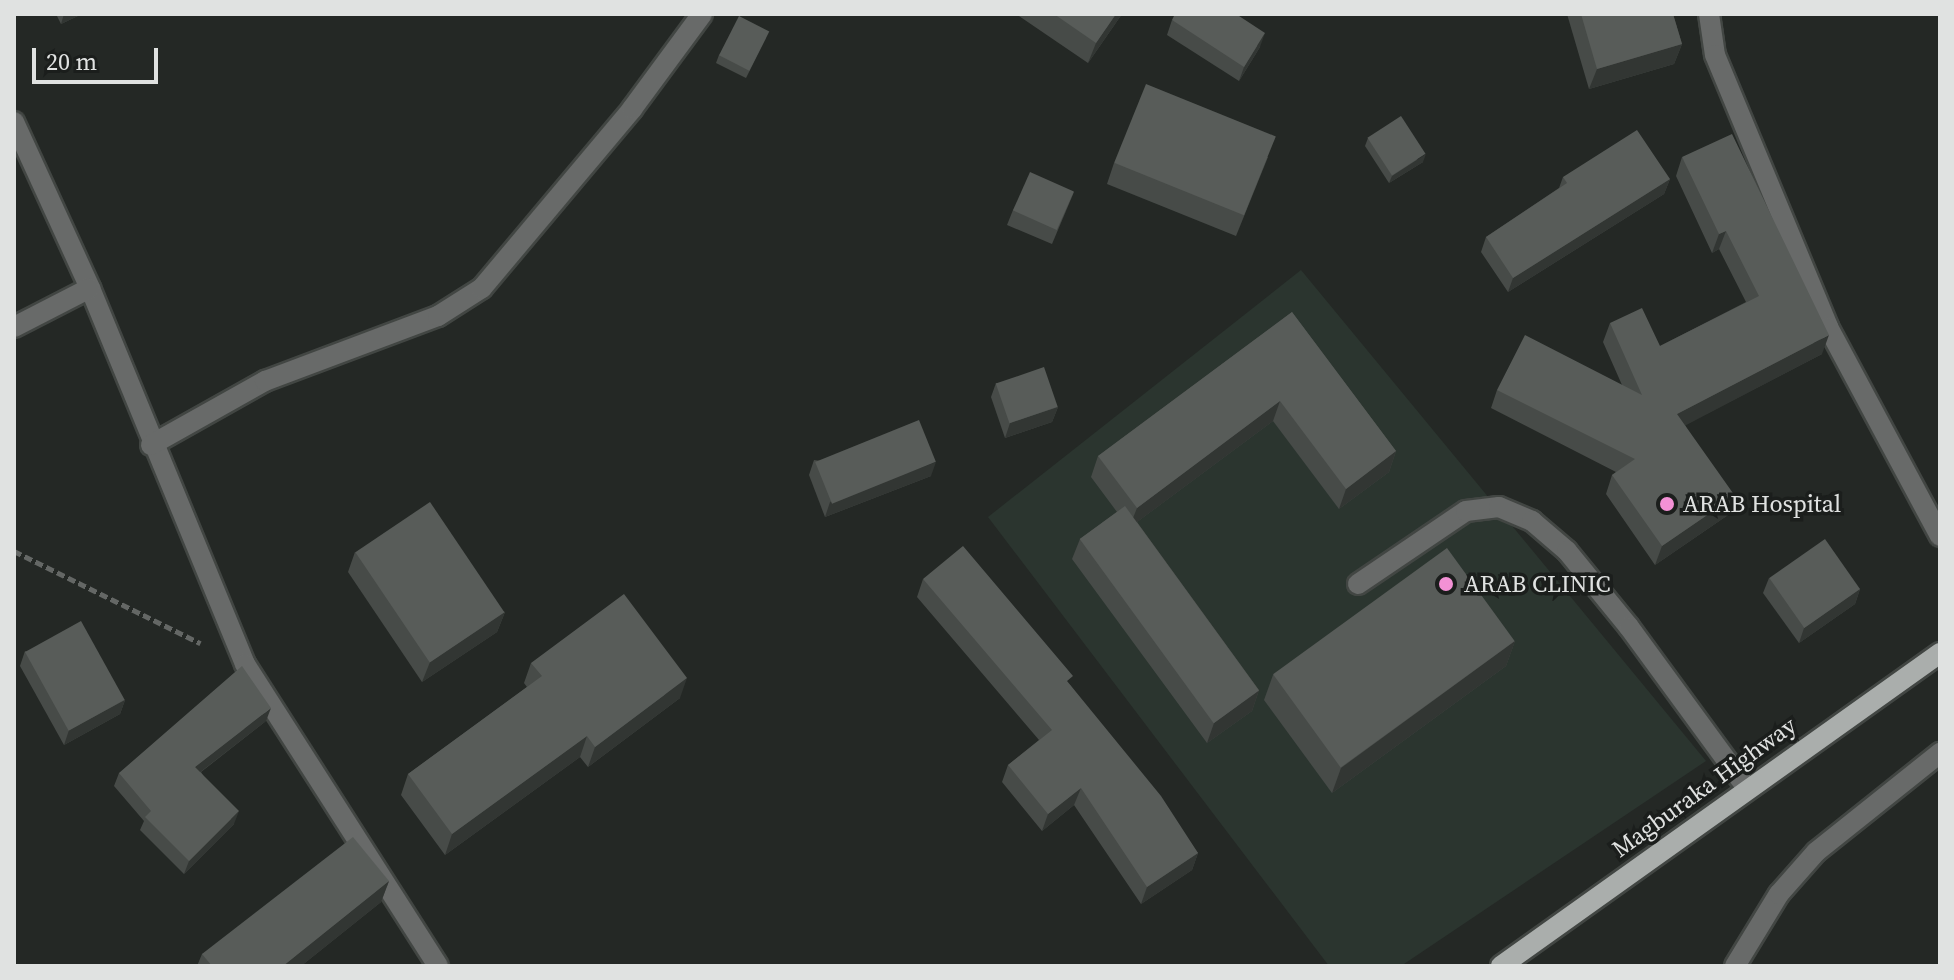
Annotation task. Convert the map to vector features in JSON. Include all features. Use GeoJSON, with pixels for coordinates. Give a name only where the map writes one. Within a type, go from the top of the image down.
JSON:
{"type":"FeatureCollection","features":[{"type":"Feature","properties":{"kind":"main road","name":"Magburaka Highway"},"geometry":{"type":"LineString","coordinates":[[1501,966],[1940,653]]}},
{"type":"Feature","properties":{"kind":"street"},"geometry":{"type":"LineString","coordinates":[[151,445],[265,381],[438,316],[482,288],[632,109],[702,14]]}},
{"type":"Feature","properties":{"kind":"street"},"geometry":{"type":"LineString","coordinates":[[1709,14],[1715,55],[1828,327],[1940,536]]}},
{"type":"Feature","properties":{"kind":"street"},"geometry":{"type":"LineString","coordinates":[[14,122],[90,288],[151,445],[245,664],[438,966]]}},
{"type":"Feature","properties":{"kind":"street"},"geometry":{"type":"LineString","coordinates":[[14,327],[90,288]]}},
{"type":"Feature","properties":{"kind":"street"},"geometry":{"type":"LineString","coordinates":[[1358,584],[1466,511],[1499,507],[1532,521],[1567,551],[1629,627],[1747,788]]}},
{"type":"Feature","properties":{"kind":"street"},"geometry":{"type":"LineString","coordinates":[[1735,966],[1779,894],[1816,852],[1940,753]]}},
{"type":"Feature","properties":{"kind":"path"},"geometry":{"type":"LineString","coordinates":[[14,551],[245,664]]}},
{"type":"Feature","properties":{"kind":"shaded area"},"geometry":{"type":"Polygon","coordinates":[[[1301,270],[1706,761],[1401,966],[1329,966],[988,517],[1301,270]]]}},
{"type":"Feature","properties":{"kind":"building"},"geometry":{"type":"Polygon","coordinates":[[[1054,14],[1116,14],[1096,43],[1054,14]]]}},
{"type":"Feature","properties":{"kind":"building"},"geometry":{"type":"Polygon","coordinates":[[[1175,14],[1236,14],[1265,33],[1244,67],[1172,20],[1175,14]]]}},
{"type":"Feature","properties":{"kind":"building"},"geometry":{"type":"Polygon","coordinates":[[[1581,14],[1673,14],[1682,44],[1597,69],[1581,14]]]}},
{"type":"Feature","properties":{"kind":"building"},"geometry":{"type":"Polygon","coordinates":[[[739,16],[769,31],[749,71],[719,55],[739,16]]]}},
{"type":"Feature","properties":{"kind":"building"},"geometry":{"type":"Polygon","coordinates":[[[1146,84],[1276,136],[1244,215],[1114,163],[1146,84]]]}},
{"type":"Feature","properties":{"kind":"building"},"geometry":{"type":"Polygon","coordinates":[[[1401,116],[1426,154],[1392,176],[1367,138],[1401,116]]]}},
{"type":"Feature","properties":{"kind":"building"},"geometry":{"type":"Polygon","coordinates":[[[1637,130],[1670,179],[1513,278],[1486,237],[1567,183],[1563,177],[1637,130]]]}},
{"type":"Feature","properties":{"kind":"building"},"geometry":{"type":"Polygon","coordinates":[[[1732,134],[1829,335],[1677,414],[1735,496],[1662,546],[1612,475],[1635,459],[1497,390],[1525,335],[1642,395],[1610,323],[1642,308],[1660,346],[1759,296],[1726,231],[1719,234],[1682,157],[1732,134]]]}},
{"type":"Feature","properties":{"kind":"building"},"geometry":{"type":"Polygon","coordinates":[[[1030,172],[1074,192],[1057,230],[1013,210],[1030,172]]]}},
{"type":"Feature","properties":{"kind":"building"},"geometry":{"type":"Polygon","coordinates":[[[1292,312],[1396,451],[1346,489],[1280,401],[1137,508],[1098,456],[1292,312]]]}},
{"type":"Feature","properties":{"kind":"building"},"geometry":{"type":"Polygon","coordinates":[[[1044,367],[1058,407],[1009,423],[996,384],[1044,367]]]}},
{"type":"Feature","properties":{"kind":"building"},"geometry":{"type":"Polygon","coordinates":[[[919,420],[936,462],[832,504],[815,462],[919,420]]]}},
{"type":"Feature","properties":{"kind":"building"},"geometry":{"type":"Polygon","coordinates":[[[430,502],[504,612],[430,663],[355,552],[430,502]]]}},
{"type":"Feature","properties":{"kind":"building"},"geometry":{"type":"Polygon","coordinates":[[[1125,506],[1259,690],[1214,723],[1080,539],[1125,506]]]}},
{"type":"Feature","properties":{"kind":"building"},"geometry":{"type":"Polygon","coordinates":[[[1825,539],[1860,589],[1804,628],[1769,578],[1825,539]]]}},
{"type":"Feature","properties":{"kind":"building"},"geometry":{"type":"Polygon","coordinates":[[[963,546],[1073,676],[1067,681],[1161,796],[1198,853],[1147,887],[1081,788],[1048,814],[1008,765],[1052,730],[923,579],[963,546]]]}},
{"type":"Feature","properties":{"kind":"building"},"geometry":{"type":"Polygon","coordinates":[[[1447,548],[1515,641],[1341,767],[1273,674],[1447,548]]]}},
{"type":"Feature","properties":{"kind":"building"},"geometry":{"type":"Polygon","coordinates":[[[624,594],[687,678],[595,747],[587,736],[452,834],[408,774],[542,676],[531,663],[624,594]]]}},
{"type":"Feature","properties":{"kind":"building"},"geometry":{"type":"Polygon","coordinates":[[[81,621],[125,700],[69,731],[25,652],[81,621]]]}},
{"type":"Feature","properties":{"kind":"building"},"geometry":{"type":"Polygon","coordinates":[[[242,666],[271,708],[195,767],[239,811],[189,861],[145,817],[151,811],[119,773],[242,666]]]}},
{"type":"Feature","properties":{"kind":"building"},"geometry":{"type":"Polygon","coordinates":[[[353,837],[389,881],[283,966],[212,966],[202,954],[353,837]]]}},
{"type":"Feature","properties":{"kind":"place","name":"ARAB Hospital"},"geometry":{"type":"Point","coordinates":[1667,504]}},
{"type":"Feature","properties":{"kind":"place","name":"ARAB CLINIC"},"geometry":{"type":"Point","coordinates":[1446,584]}}]}
